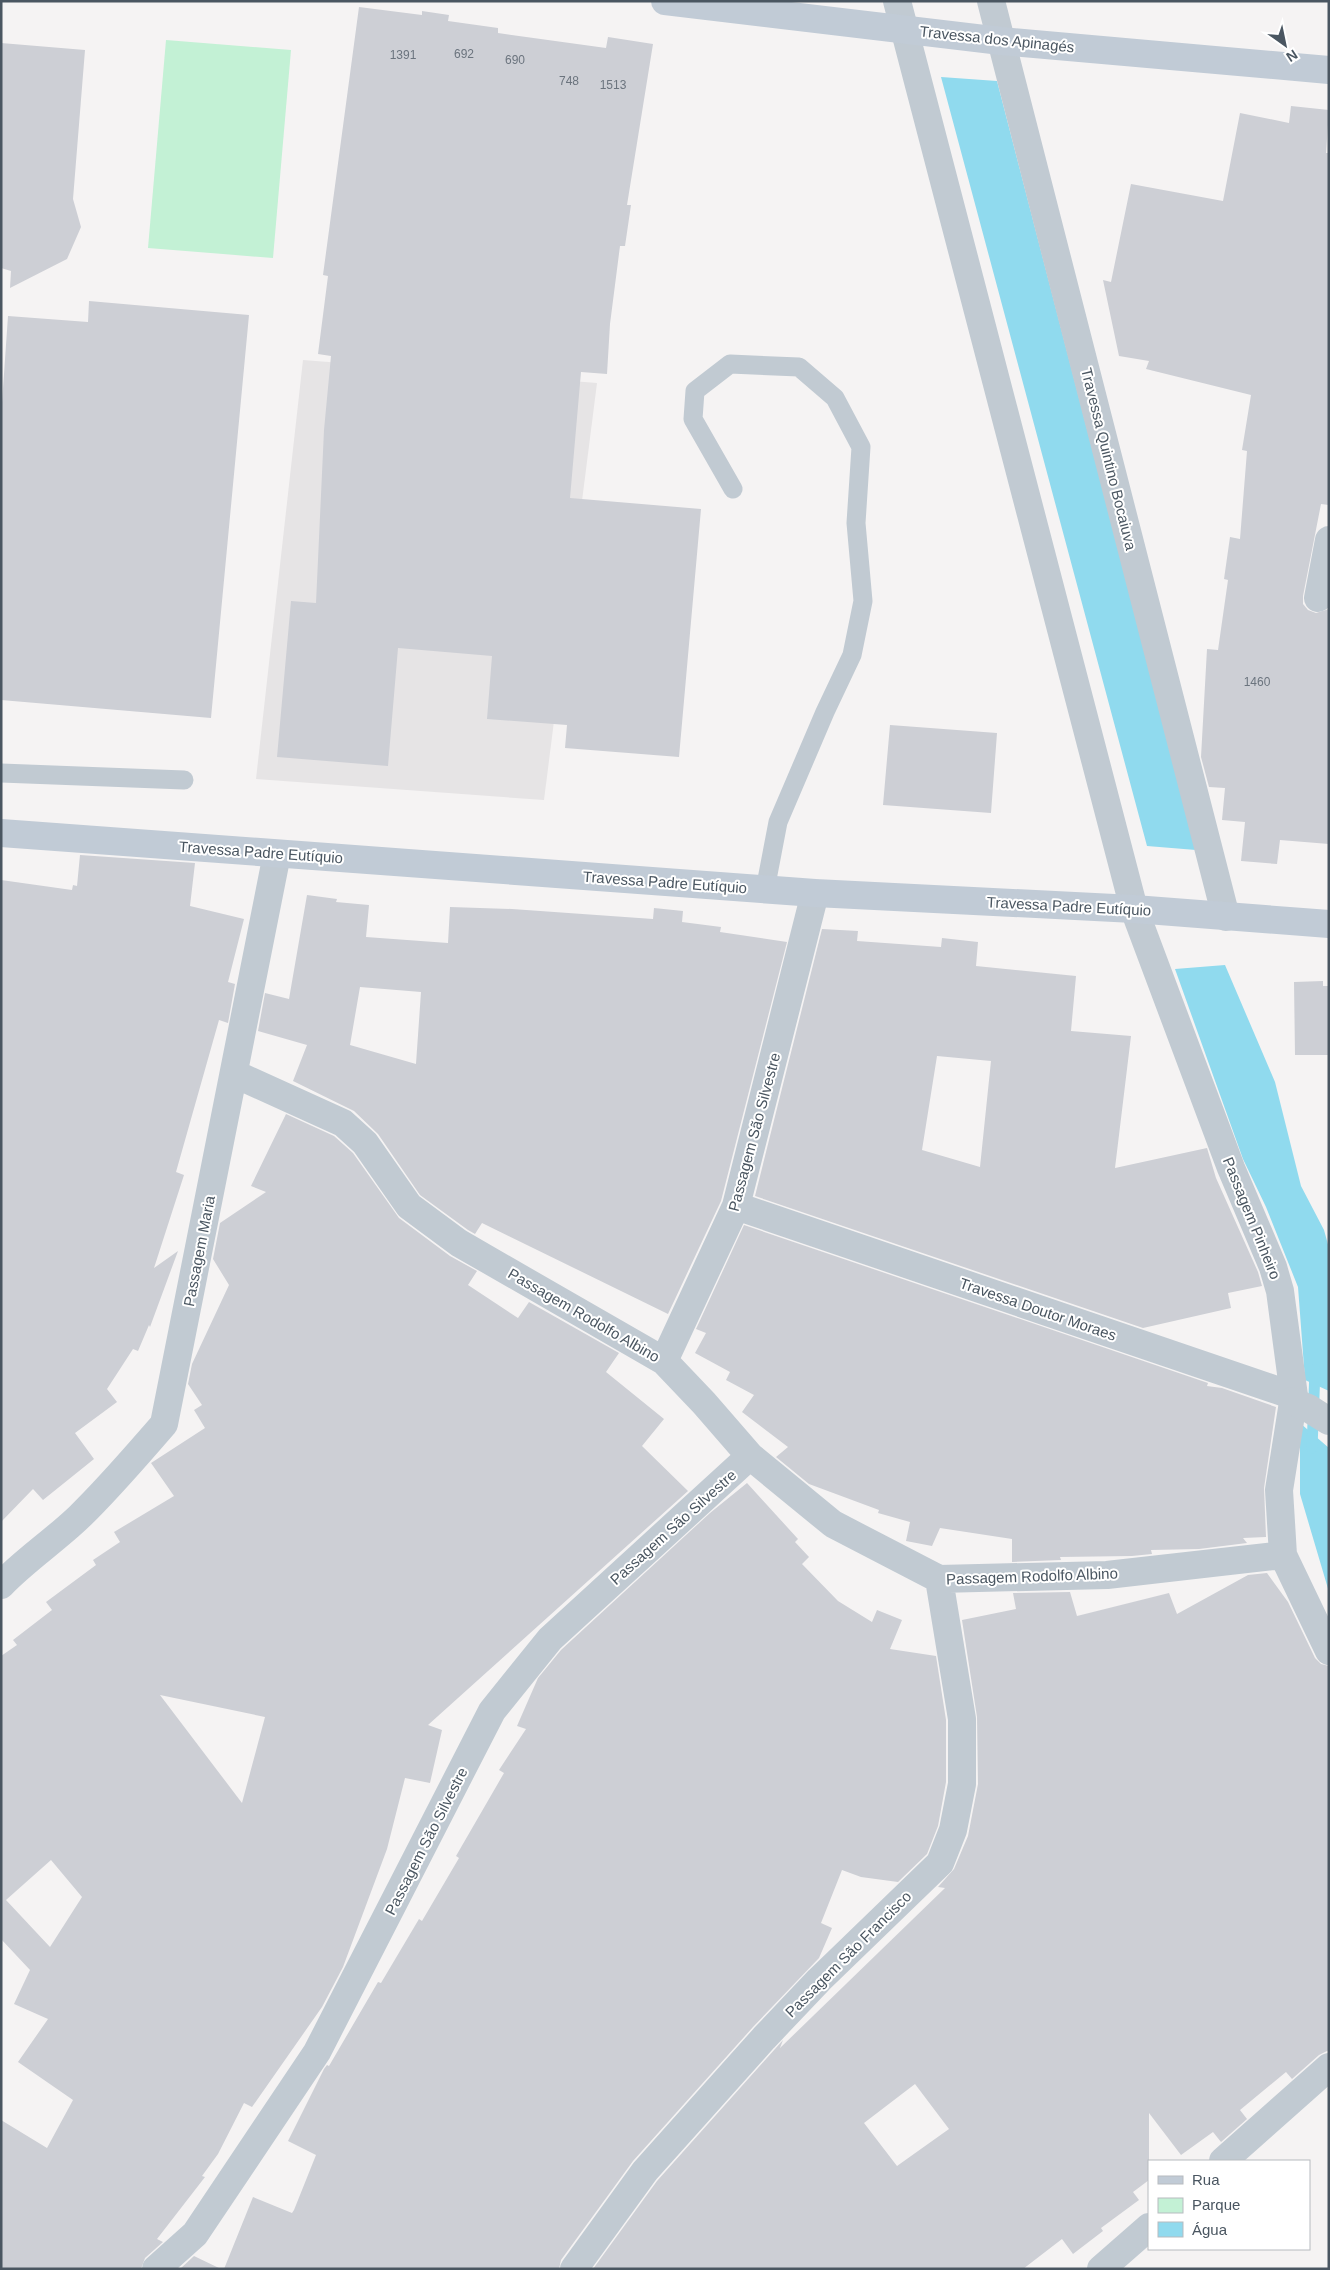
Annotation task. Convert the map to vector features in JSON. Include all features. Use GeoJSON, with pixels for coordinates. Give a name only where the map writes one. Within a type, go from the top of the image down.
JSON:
{"type":"FeatureCollection","features":[{"type":"Feature","properties":{"kind":"main road","name":"Travessa dos Apinagés"},"geometry":{"type":"LineString","coordinates":[[665,1],[905,28],[1000,41],[1329,70]]}},
{"type":"Feature","properties":{"kind":"main road","name":"Travessa Padre Eutíquio"},"geometry":{"type":"LineString","coordinates":[[1,833],[766,890],[1134,909],[1329,924]]}},
{"type":"Feature","properties":{"kind":"street"},"geometry":{"type":"LineString","coordinates":[[897,1],[1134,909]]}},
{"type":"Feature","properties":{"kind":"street","name":"Travessa Quintino Bocaiuva"},"geometry":{"type":"LineString","coordinates":[[991,1],[1226,917]]}},
{"type":"Feature","properties":{"kind":"street"},"geometry":{"type":"LineString","coordinates":[[1318,598],[1329,540]]}},
{"type":"Feature","properties":{"kind":"street","name":"Passagem Maria"},"geometry":{"type":"LineString","coordinates":[[1,1585],[14,1571],[78,1518],[119,1476],[164,1424],[277,854]]}},
{"type":"Feature","properties":{"kind":"street","name":"Passagem São Silvestre"},"geometry":{"type":"LineString","coordinates":[[664,1361],[736,1206],[815,893]]}},
{"type":"Feature","properties":{"kind":"street","name":"Passagem Pinheiro"},"geometry":{"type":"LineString","coordinates":[[1134,909],[1231,1168],[1273,1267],[1306,1406],[1279,1490],[1283,1556],[1329,1651]]}},
{"type":"Feature","properties":{"kind":"street","name":"Passagem Rodolfo Albino"},"geometry":{"type":"LineString","coordinates":[[234,1074],[343,1123],[365,1143],[409,1206],[459,1243],[664,1361],[704,1402],[750,1456],[833,1524],[939,1579],[1107,1575],[1283,1556]]}},
{"type":"Feature","properties":{"kind":"street","name":"Travessa Doutor Moraes"},"geometry":{"type":"LineString","coordinates":[[736,1206],[1306,1406]]}},
{"type":"Feature","properties":{"kind":"street","name":"Passagem São Silvestre"},"geometry":{"type":"LineString","coordinates":[[156,2269],[195,2234],[317,2052],[492,1712],[550,1639],[750,1456]]}},
{"type":"Feature","properties":{"kind":"street","name":"Passagem São Francisco"},"geometry":{"type":"LineString","coordinates":[[574,2269],[645,2171],[764,2038],[819,1980],[940,1863],[953,1830],[962,1784],[962,1719],[939,1579]]}},
{"type":"Feature","properties":{"kind":"street"},"geometry":{"type":"LineString","coordinates":[[1224,2160],[1329,2067]]}},
{"type":"Feature","properties":{"kind":"street"},"geometry":{"type":"LineString","coordinates":[[1101,2269],[1148,2228]]}},
{"type":"Feature","properties":{"kind":"lane"},"geometry":{"type":"LineString","coordinates":[[733,488],[693,419],[695,391],[730,364],[799,367],[835,398],[861,447],[856,523],[863,601],[852,656],[824,712],[778,822],[766,890]]}},
{"type":"Feature","properties":{"kind":"lane"},"geometry":{"type":"LineString","coordinates":[[1,773],[184,780]]}},
{"type":"Feature","properties":{"kind":"shaded area"},"geometry":{"type":"Polygon","coordinates":[[[303,360],[597,383],[544,800],[256,779],[303,360]]]}},
{"type":"Feature","properties":{"kind":"green space"},"geometry":{"type":"Polygon","coordinates":[[[166,40],[291,50],[273,258],[148,248],[166,40]]]}},
{"type":"Feature","properties":{"kind":"water"},"geometry":{"type":"Polygon","coordinates":[[[941,77],[997,81],[1196,850],[1147,846],[941,77]]]}},
{"type":"Feature","properties":{"kind":"water"},"geometry":{"type":"Polygon","coordinates":[[[1225,965],[1275,1082],[1301,1186],[1324,1230],[1329,1248],[1329,1391],[1305,1380],[1298,1287],[1266,1207],[1243,1159],[1175,969],[1225,965]]]}},
{"type":"Feature","properties":{"kind":"water"},"geometry":{"type":"Polygon","coordinates":[[[1300,1423],[1329,1448],[1329,1592],[1300,1494],[1300,1423]]]}},
{"type":"Feature","properties":{"kind":"building"},"geometry":{"type":"Polygon","coordinates":[[[359,7],[422,15],[422,11],[449,15],[448,21],[498,28],[498,33],[606,48],[608,37],[653,44],[627,205],[631,205],[625,246],[620,246],[610,324],[607,374],[581,372],[570,498],[701,509],[679,757],[565,748],[567,725],[487,719],[492,656],[398,648],[388,766],[277,757],[291,601],[316,603],[324,430],[331,356],[318,354],[328,276],[323,275],[359,7]]]}},
{"type":"Feature","properties":{"kind":"building"},"geometry":{"type":"Polygon","coordinates":[[[1,43],[85,50],[73,199],[81,227],[67,259],[10,288],[11,271],[1,268],[1,43]]]}},
{"type":"Feature","properties":{"kind":"building"},"geometry":{"type":"Polygon","coordinates":[[[1291,106],[1329,110],[1326,153],[1329,153],[1329,505],[1321,504],[1303,604],[1308,610],[1316,613],[1329,609],[1329,844],[1280,840],[1277,864],[1241,861],[1245,822],[1222,820],[1225,788],[1209,787],[1201,757],[1207,649],[1218,650],[1228,580],[1224,579],[1230,537],[1240,539],[1247,451],[1242,450],[1251,395],[1146,369],[1149,361],[1119,356],[1103,280],[1111,282],[1131,184],[1223,201],[1240,113],[1289,123],[1291,106]]]}},
{"type":"Feature","properties":{"kind":"building"},"geometry":{"type":"Polygon","coordinates":[[[89,301],[249,315],[211,718],[1,700],[1,417],[8,316],[88,322],[89,301]]]}},
{"type":"Feature","properties":{"kind":"building"},"geometry":{"type":"Polygon","coordinates":[[[890,725],[997,733],[991,813],[883,805],[890,725]]]}},
{"type":"Feature","properties":{"kind":"building"},"geometry":{"type":"Polygon","coordinates":[[[80,855],[195,863],[190,906],[244,919],[228,982],[235,984],[228,1023],[219,1020],[176,1172],[184,1175],[154,1268],[178,1251],[150,1327],[149,1325],[138,1351],[133,1349],[107,1389],[117,1402],[75,1433],[94,1459],[43,1500],[33,1489],[1,1522],[1,880],[72,890],[73,885],[77,886],[80,855]]]}},
{"type":"Feature","properties":{"kind":"building"},"geometry":{"type":"Polygon","coordinates":[[[307,895],[337,899],[336,902],[369,905],[366,937],[448,943],[450,907],[512,909],[653,919],[654,908],[683,911],[682,922],[721,927],[720,932],[787,942],[721,1201],[668,1314],[482,1223],[475,1234],[420,1195],[378,1134],[354,1111],[293,1081],[307,1045],[258,1031],[265,993],[289,999],[307,895]],[[360,987],[350,1045],[416,1064],[421,992],[360,987]]]}},
{"type":"Feature","properties":{"kind":"building"},"geometry":{"type":"Polygon","coordinates":[[[822,929],[858,931],[857,941],[941,947],[942,938],[978,942],[976,966],[1076,976],[1071,1031],[1131,1036],[1115,1168],[1207,1148],[1216,1178],[1258,1272],[1262,1286],[1228,1293],[1231,1308],[1143,1328],[755,1196],[822,929]],[[937,1056],[922,1150],[980,1167],[991,1061],[937,1056]]]}},
{"type":"Feature","properties":{"kind":"building"},"geometry":{"type":"Polygon","coordinates":[[[1323,981],[1323,986],[1329,986],[1329,1055],[1295,1055],[1294,982],[1323,981]]]}},
{"type":"Feature","properties":{"kind":"building"},"geometry":{"type":"Polygon","coordinates":[[[286,1114],[334,1136],[353,1153],[399,1218],[450,1256],[477,1271],[468,1285],[518,1318],[529,1302],[619,1353],[606,1372],[664,1419],[642,1446],[688,1491],[428,1725],[442,1730],[430,1783],[405,1778],[387,1849],[343,1967],[322,2007],[252,2107],[244,2103],[218,2154],[202,2176],[205,2177],[157,2239],[163,2242],[145,2258],[141,2269],[1,2269],[1,2120],[47,2148],[73,2100],[18,2062],[48,2019],[14,2004],[30,1970],[1,1939],[1,1656],[17,1645],[13,1640],[52,1610],[46,1602],[96,1565],[93,1560],[120,1542],[114,1532],[174,1496],[151,1463],[205,1428],[194,1410],[202,1405],[188,1384],[192,1364],[229,1285],[213,1259],[220,1223],[266,1192],[251,1186],[286,1114]],[[160,1695],[242,1803],[265,1717],[160,1695]],[[51,1860],[6,1900],[50,1947],[82,1897],[51,1860]]]}},
{"type":"Feature","properties":{"kind":"building"},"geometry":{"type":"Polygon","coordinates":[[[744,1225],[1208,1383],[1207,1386],[1222,1388],[1276,1407],[1264,1488],[1266,1537],[1243,1538],[1247,1543],[1199,1549],[1151,1550],[1152,1554],[1132,1556],[1060,1557],[1061,1560],[1012,1562],[1012,1539],[940,1528],[932,1546],[906,1541],[910,1522],[878,1513],[879,1510],[809,1484],[776,1457],[788,1447],[742,1412],[754,1395],[726,1380],[730,1372],[695,1353],[706,1333],[696,1329],[744,1225]]]}},
{"type":"Feature","properties":{"kind":"building"},"geometry":{"type":"Polygon","coordinates":[[[747,1483],[798,1539],[795,1542],[809,1557],[802,1564],[838,1601],[872,1622],[877,1610],[902,1620],[890,1649],[936,1656],[946,1720],[946,1782],[938,1826],[927,1854],[898,1882],[861,1877],[842,1870],[821,1923],[832,1928],[819,1958],[753,2027],[633,2161],[561,2260],[559,2269],[224,2269],[253,2197],[292,2213],[294,2210],[316,2155],[288,2141],[324,2069],[327,2065],[329,2066],[378,1982],[381,1983],[419,1919],[422,1921],[459,1858],[456,1856],[504,1773],[499,1770],[526,1729],[517,1726],[538,1678],[561,1650],[710,1513],[747,1483]]]}},
{"type":"Feature","properties":{"kind":"building"},"geometry":{"type":"Polygon","coordinates":[[[1267,1573],[1288,1602],[1315,1658],[1321,1664],[1329,1666],[1329,2050],[1319,2055],[1292,2079],[1286,2072],[1240,2110],[1247,2119],[1221,2142],[1213,2132],[1181,2155],[1149,2113],[1148,2181],[1133,2192],[1139,2200],[1101,2228],[1103,2231],[1073,2254],[1062,2239],[1023,2269],[593,2269],[657,2181],[783,2040],[780,2048],[945,1888],[938,1887],[954,1869],[968,1836],[978,1784],[977,1717],[962,1620],[1016,1609],[1013,1593],[1070,1592],[1077,1616],[1169,1593],[1177,1614],[1248,1575],[1267,1573]],[[915,2084],[864,2123],[897,2166],[949,2129],[915,2084]]]}},
{"type":"Feature","properties":{"kind":"building"},"geometry":{"type":"Polygon","coordinates":[[[194,2256],[221,2269],[180,2269],[194,2256]]]}},
{"type":"Feature","properties":{"kind":"waterway"},"geometry":{"type":"LineString","coordinates":[[1312,1448],[1315,1370]]}}]}
